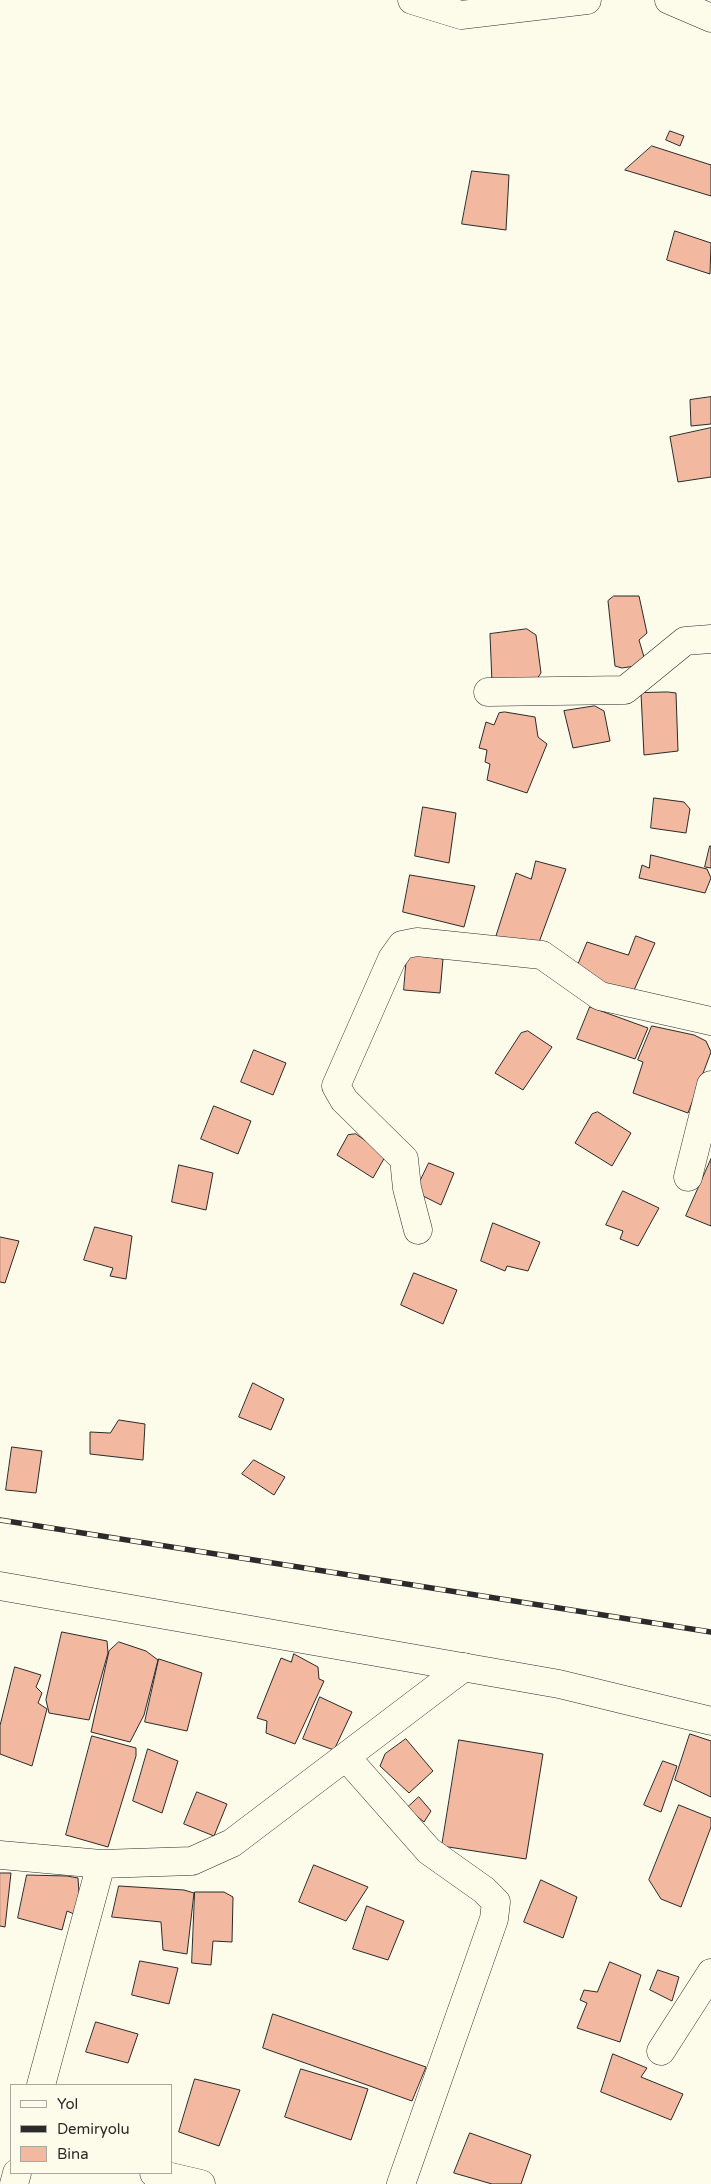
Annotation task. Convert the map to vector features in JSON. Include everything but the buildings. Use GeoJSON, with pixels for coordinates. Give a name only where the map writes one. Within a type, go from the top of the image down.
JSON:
{"type":"FeatureCollection","features":[{"type":"Feature","properties":{"kind":"street"},"geometry":{"type":"LineString","coordinates":[[412,0],[461,15],[587,0]]}},
{"type":"Feature","properties":{"kind":"street"},"geometry":{"type":"LineString","coordinates":[[669,0],[711,18]]}},
{"type":"Feature","properties":{"kind":"street"},"geometry":{"type":"LineString","coordinates":[[488,692],[625,690],[686,641],[711,639]]}},
{"type":"Feature","properties":{"kind":"street"},"geometry":{"type":"LineString","coordinates":[[418,1230],[407,1188],[404,1159],[344,1100],[336,1086],[392,960],[402,945],[417,942],[542,955],[600,996],[711,1021]]}},
{"type":"Feature","properties":{"kind":"street"},"geometry":{"type":"LineString","coordinates":[[688,1177],[711,1085]]}},
{"type":"Feature","properties":{"kind":"street"},"geometry":{"type":"LineString","coordinates":[[0,1586],[559,1684],[711,1721]]}},
{"type":"Feature","properties":{"kind":"street"},"geometry":{"type":"LineString","coordinates":[[0,1855],[101,1864],[192,1861],[232,1843],[464,1667]]}},
{"type":"Feature","properties":{"kind":"street"},"geometry":{"type":"LineString","coordinates":[[346,1757],[429,1851],[484,1890],[496,1902],[494,1919],[401,2184]]}},
{"type":"Feature","properties":{"kind":"street"},"geometry":{"type":"LineString","coordinates":[[41,2084],[101,1864]]}},
{"type":"Feature","properties":{"kind":"street"},"geometry":{"type":"LineString","coordinates":[[661,2051],[711,1973]]}},
{"type":"Feature","properties":{"kind":"street"},"geometry":{"type":"LineString","coordinates":[[158,2174],[201,2184]]}},
{"type":"Feature","properties":{"kind":"railway"},"geometry":{"type":"LineString","coordinates":[[0,1520],[711,1632]]}}]}
